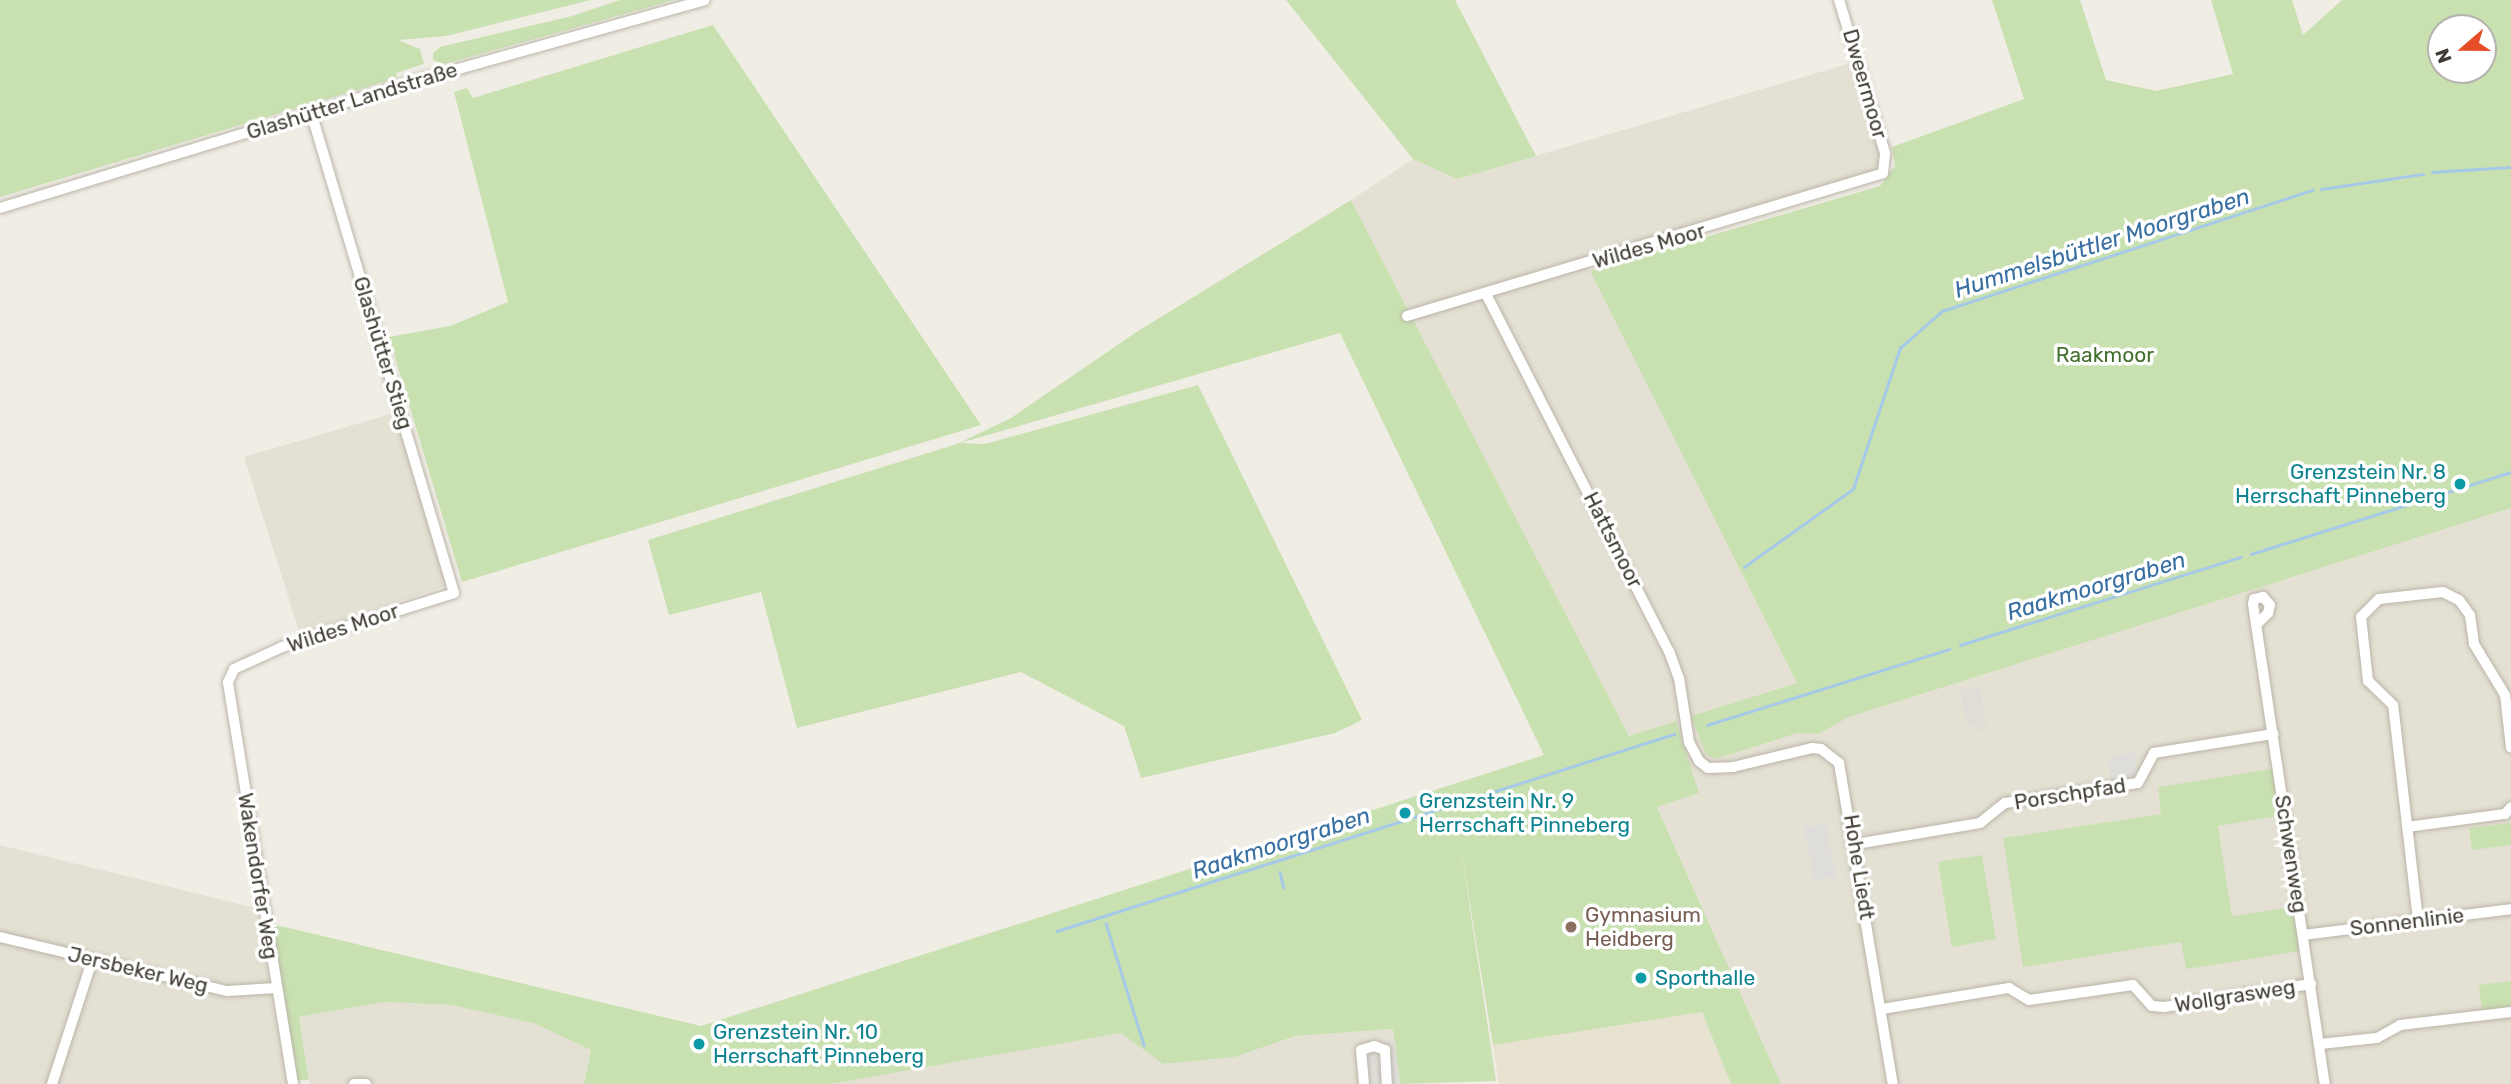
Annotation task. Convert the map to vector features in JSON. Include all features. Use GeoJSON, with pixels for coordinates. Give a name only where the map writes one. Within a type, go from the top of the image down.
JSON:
{"type":"FeatureCollection","features":[{"type":"Feature","properties":{"kind":"street","name":"Glashütter Landstraße"},"geometry":{"type":"LineString","coordinates":[[0,208],[311,112],[705,0]]}},
{"type":"Feature","properties":{"kind":"street","name":"Dweermoor"},"geometry":{"type":"LineString","coordinates":[[1839,0],[1886,168]]}},
{"type":"Feature","properties":{"kind":"street","name":"Glashütter Stieg"},"geometry":{"type":"LineString","coordinates":[[311,112],[454,593]]}},
{"type":"Feature","properties":{"kind":"street","name":"Wildes Moor"},"geometry":{"type":"LineString","coordinates":[[1407,316],[1859,184],[1886,168]]}},
{"type":"Feature","properties":{"kind":"street","name":"Hattsmoor"},"geometry":{"type":"LineString","coordinates":[[1486,294],[1669,651],[1693,753],[1708,768],[1733,767]]}},
{"type":"Feature","properties":{"kind":"street"},"geometry":{"type":"LineString","coordinates":[[2418,920],[2393,705],[2368,681],[2361,617],[2379,599],[2442,592],[2459,600],[2470,615],[2474,644],[2505,695],[2511,748]]}},
{"type":"Feature","properties":{"kind":"street","name":"Wildes Moor"},"geometry":{"type":"LineString","coordinates":[[234,669],[282,647],[454,593]]}},
{"type":"Feature","properties":{"kind":"street","name":"Schwenweg"},"geometry":{"type":"LineString","coordinates":[[2256,625],[2325,1084]]}},
{"type":"Feature","properties":{"kind":"street","name":"Wakendorfer Weg"},"geometry":{"type":"LineString","coordinates":[[234,669],[229,682],[229,701],[293,1084]]}},
{"type":"Feature","properties":{"kind":"street","name":"Porschpfad"},"geometry":{"type":"LineString","coordinates":[[1856,844],[1980,823],[2006,803],[2137,783],[2154,753],[2273,734]]}},
{"type":"Feature","properties":{"kind":"street","name":"Hohe Liedt"},"geometry":{"type":"LineString","coordinates":[[1733,767],[1799,748],[1821,748],[1832,755],[1843,772],[1894,1084]]}},
{"type":"Feature","properties":{"kind":"street"},"geometry":{"type":"LineString","coordinates":[[2407,827],[2505,814],[2511,807]]}},
{"type":"Feature","properties":{"kind":"street","name":"Sonnenlinie"},"geometry":{"type":"LineString","coordinates":[[2303,935],[2511,909]]}},
{"type":"Feature","properties":{"kind":"street","name":"Jersbeker Weg"},"geometry":{"type":"LineString","coordinates":[[0,937],[227,991],[276,988]]}},
{"type":"Feature","properties":{"kind":"street"},"geometry":{"type":"LineString","coordinates":[[52,1084],[92,961]]}},
{"type":"Feature","properties":{"kind":"street","name":"Wollgrasweg"},"geometry":{"type":"LineString","coordinates":[[1882,1009],[2009,988],[2029,1000],[2133,985],[2152,1006],[2164,1007],[2311,984]]}},
{"type":"Feature","properties":{"kind":"street"},"geometry":{"type":"LineString","coordinates":[[2319,1044],[2377,1038],[2400,1026],[2511,1012]]}},
{"type":"Feature","properties":{"kind":"street"},"geometry":{"type":"LineString","coordinates":[[1364,1084],[1361,1051],[1374,1046],[1385,1050],[1387,1084]]}},
{"type":"Feature","properties":{"kind":"street"},"geometry":{"type":"LineString","coordinates":[[354,1084],[366,1084]]}},
{"type":"Feature","properties":{"kind":"shaded area"},"geometry":{"type":"Polygon","coordinates":[[[1854,62],[1883,169],[1584,258],[1797,683],[1691,716],[1716,759],[1798,733],[1818,733],[1849,717],[2511,508],[2511,1084],[1781,1084],[1657,806],[1676,721],[1629,736],[1351,200],[1413,159],[1457,179],[1854,62]],[[2158,787],[2162,814],[2003,838],[2182,941],[2186,969],[2232,916],[2218,825],[2279,816],[2158,787]]]}},
{"type":"Feature","properties":{"kind":"shaded area"},"geometry":{"type":"Polygon","coordinates":[[[394,413],[448,585],[300,634],[244,457],[394,413]]]}},
{"type":"Feature","properties":{"kind":"shaded area"},"geometry":{"type":"Polygon","coordinates":[[[1980,688],[1986,728],[1975,731],[1974,723],[1966,724],[1961,690],[1980,688]]]}},
{"type":"Feature","properties":{"kind":"shaded area"},"geometry":{"type":"Polygon","coordinates":[[[2135,752],[2138,776],[2111,780],[2108,757],[2135,752]]]}},
{"type":"Feature","properties":{"kind":"shaded area"},"geometry":{"type":"Polygon","coordinates":[[[1826,823],[1836,877],[1814,881],[1804,827],[1826,823]]]}},
{"type":"Feature","properties":{"kind":"shaded area","name":"Gymnasium Heidberg"},"geometry":{"type":"Polygon","coordinates":[[[1460,841],[1702,1012],[1731,1084],[1499,1084],[1460,841]]]}},
{"type":"Feature","properties":{"kind":"shaded area"},"geometry":{"type":"Polygon","coordinates":[[[0,845],[256,908],[288,1084],[0,1084],[0,845]]]}},
{"type":"Feature","properties":{"kind":"shaded area"},"geometry":{"type":"Polygon","coordinates":[[[385,1002],[451,1005],[533,1023],[591,1050],[584,1084],[310,1084],[299,1017],[385,1002]]]}},
{"type":"Feature","properties":{"kind":"shaded area"},"geometry":{"type":"Polygon","coordinates":[[[1394,1029],[1395,1040],[1358,1045],[1362,1084],[831,1084],[1121,1033],[1164,1064],[1235,1057],[1295,1036],[1394,1029]]]}},
{"type":"Feature","properties":{"kind":"shaded area"},"geometry":{"type":"Polygon","coordinates":[[[1395,1040],[1400,1084],[1362,1084],[1358,1044],[1395,1040]]]}},
{"type":"Feature","properties":{"kind":"green space"},"geometry":{"type":"Polygon","coordinates":[[[0,0],[591,0],[446,36],[398,40],[420,49],[424,64],[396,73],[397,78],[0,197],[0,0]]]}},
{"type":"Feature","properties":{"kind":"green space"},"geometry":{"type":"Polygon","coordinates":[[[620,0],[674,0],[444,64],[433,60],[433,53],[440,47],[572,16],[620,0]]]}},
{"type":"Feature","properties":{"kind":"green space"},"geometry":{"type":"Polygon","coordinates":[[[1286,0],[1455,0],[1536,156],[1457,179],[1413,159],[1286,0]]]}},
{"type":"Feature","properties":{"kind":"green space","name":"Raakmoor"},"geometry":{"type":"Polygon","coordinates":[[[1992,0],[2080,0],[2106,80],[2156,91],[2233,74],[2211,0],[2292,0],[2303,35],[2342,0],[2511,0],[2511,508],[1849,717],[1818,734],[1798,733],[1716,759],[1706,754],[1691,716],[1797,683],[1590,271],[1880,186],[1895,166],[1892,147],[2024,99],[1992,0]]]}},
{"type":"Feature","properties":{"kind":"green space"},"geometry":{"type":"Polygon","coordinates":[[[713,25],[981,425],[462,582],[389,337],[450,326],[508,302],[454,92],[467,88],[473,98],[713,25]]]}},
{"type":"Feature","properties":{"kind":"green space"},"geometry":{"type":"Polygon","coordinates":[[[1351,200],[1629,736],[1676,721],[1699,793],[1657,807],[1781,1084],[1731,1084],[1702,1012],[1493,1045],[1460,842],[1496,1081],[1400,1084],[1393,1029],[1295,1036],[1235,1057],[1163,1064],[1121,1033],[831,1084],[584,1084],[591,1050],[533,1023],[451,1005],[385,1002],[299,1017],[309,1080],[297,1080],[272,924],[701,1026],[1544,755],[1340,333],[960,443],[985,444],[1198,385],[1362,720],[1335,733],[1141,778],[1124,726],[1021,672],[797,728],[761,592],[669,615],[648,540],[957,444],[1011,418],[1135,333],[1351,200]]]}},
{"type":"Feature","properties":{"kind":"green space"},"geometry":{"type":"Polygon","coordinates":[[[2272,769],[2279,816],[2218,826],[2232,916],[2293,907],[2300,951],[2186,969],[2181,942],[2023,967],[2003,838],[2161,814],[2158,787],[2272,769]]]}},
{"type":"Feature","properties":{"kind":"green space"},"geometry":{"type":"Polygon","coordinates":[[[2511,823],[2511,845],[2472,850],[2469,828],[2511,823]]]}},
{"type":"Feature","properties":{"kind":"green space"},"geometry":{"type":"Polygon","coordinates":[[[1982,855],[1996,939],[1952,947],[1938,862],[1982,855]]]}},
{"type":"Feature","properties":{"kind":"green space"},"geometry":{"type":"Polygon","coordinates":[[[2511,981],[2511,1007],[2482,1011],[2479,985],[2511,981]]]}},
{"type":"Feature","properties":{"kind":"waterway","name":"Hummelsbüttler Moorgraben"},"geometry":{"type":"LineString","coordinates":[[2432,172],[2511,167]]}},
{"type":"Feature","properties":{"kind":"waterway","name":"Hummelsbüttler Moorgraben"},"geometry":{"type":"LineString","coordinates":[[2321,189],[2423,174]]}},
{"type":"Feature","properties":{"kind":"waterway","name":"Hummelsbüttler Moorgraben"},"geometry":{"type":"LineString","coordinates":[[1744,567],[1853,489],[1900,348],[1942,311],[2313,190]]}},
{"type":"Feature","properties":{"kind":"waterway","name":"Raakmoorgraben"},"geometry":{"type":"LineString","coordinates":[[2251,554],[2511,472]]}},
{"type":"Feature","properties":{"kind":"waterway","name":"Raakmoorgraben"},"geometry":{"type":"LineString","coordinates":[[1960,645],[2241,557]]}},
{"type":"Feature","properties":{"kind":"waterway","name":"Raakmoorgraben"},"geometry":{"type":"LineString","coordinates":[[1707,725],[1949,649]]}},
{"type":"Feature","properties":{"kind":"waterway","name":"Raakmoorgraben"},"geometry":{"type":"LineString","coordinates":[[1057,931],[1674,734]]}},
{"type":"Feature","properties":{"kind":"waterway"},"geometry":{"type":"LineString","coordinates":[[1280,872],[1284,888]]}},
{"type":"Feature","properties":{"kind":"waterway"},"geometry":{"type":"LineString","coordinates":[[1106,923],[1144,1045]]}},
{"type":"Feature","properties":{"kind":"place","name":"Grenzstein Nr. 8 Herrschaft Pinneberg"},"geometry":{"type":"Point","coordinates":[2460,484]}},
{"type":"Feature","properties":{"kind":"place","name":"Grenzstein Nr. 9 Herrschaft Pinneberg"},"geometry":{"type":"Point","coordinates":[1405,813]}},
{"type":"Feature","properties":{"kind":"place","name":"Gymnasium Heidberg"},"geometry":{"type":"Point","coordinates":[1571,927]}},
{"type":"Feature","properties":{"kind":"place","name":"Sporthalle"},"geometry":{"type":"Point","coordinates":[1641,978]}},
{"type":"Feature","properties":{"kind":"place","name":"Grenzstein Nr. 10 Herrschaft Pinneberg"},"geometry":{"type":"Point","coordinates":[699,1044]}}]}
